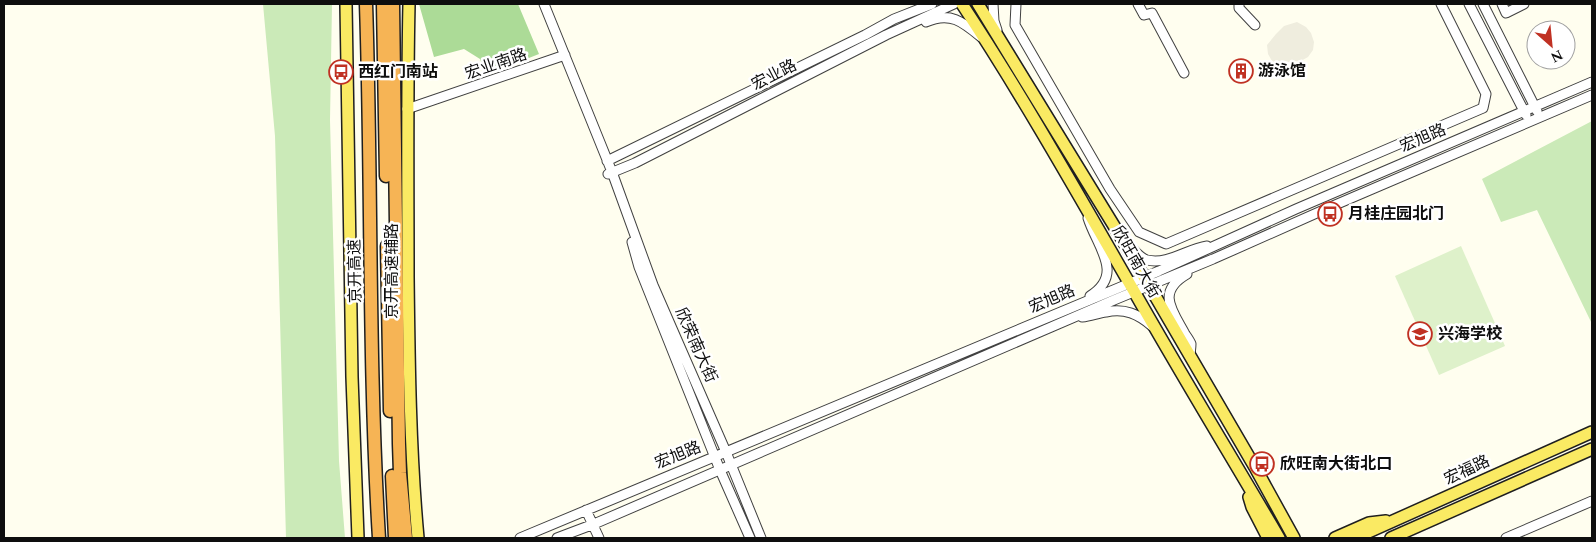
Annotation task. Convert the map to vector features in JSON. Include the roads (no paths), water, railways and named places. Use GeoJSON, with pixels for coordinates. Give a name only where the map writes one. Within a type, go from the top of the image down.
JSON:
{"type":"FeatureCollection","features":[{"type":"Feature","properties":{"kind":"highway","name":"京开高速"},"geometry":{"type":"LineString","coordinates":[[365,4],[376,482],[380,538]]}},
{"type":"Feature","properties":{"kind":"highway","name":"京开高速"},"geometry":{"type":"LineString","coordinates":[[383,4],[389,366],[396,538]]}},
{"type":"Feature","properties":{"kind":"highway"},"geometry":{"type":"LineString","coordinates":[[393,4],[399,444],[406,538]]}},
{"type":"Feature","properties":{"kind":"main road"},"geometry":{"type":"LineString","coordinates":[[346,4],[352,377],[358,538]]}},
{"type":"Feature","properties":{"kind":"main road","name":"京开高速辅路"},"geometry":{"type":"LineString","coordinates":[[409,4],[407,110],[409,376],[413,479],[418,538]]}},
{"type":"Feature","properties":{"kind":"main road","name":"欣旺南大街"},"geometry":{"type":"LineString","coordinates":[[962,4],[994,40],[1119,234],[1279,508],[1294,538]]}},
{"type":"Feature","properties":{"kind":"main road","name":"欣旺南大街"},"geometry":{"type":"LineString","coordinates":[[978,4],[994,40],[1084,204],[1279,538]]}},
{"type":"Feature","properties":{"kind":"main road","name":"宏福路"},"geometry":{"type":"LineString","coordinates":[[1356,538],[1592,432]]}},
{"type":"Feature","properties":{"kind":"main road","name":"宏福路"},"geometry":{"type":"LineString","coordinates":[[1391,538],[1592,449]]}},
{"type":"Feature","properties":{"kind":"main road"},"geometry":{"type":"LineString","coordinates":[[1246,481],[1252,507],[1268,538]]}},
{"type":"Feature","properties":{"kind":"main road"},"geometry":{"type":"LineString","coordinates":[[1279,508],[1291,528],[1304,538]]}},
{"type":"Feature","properties":{"kind":"main road"},"geometry":{"type":"LineString","coordinates":[[1335,538],[1369,522],[1395,520]]}},
{"type":"Feature","properties":{"kind":"street","name":"欣荣南大街"},"geometry":{"type":"LineString","coordinates":[[544,4],[608,161],[609,173],[639,267],[720,470],[750,538]]}},
{"type":"Feature","properties":{"kind":"street"},"geometry":{"type":"LineString","coordinates":[[894,19],[918,4]]}},
{"type":"Feature","properties":{"kind":"street","name":"宏业路"},"geometry":{"type":"LineString","coordinates":[[608,161],[865,36],[894,19],[932,4]]}},
{"type":"Feature","properties":{"kind":"street","name":"宏业路"},"geometry":{"type":"LineString","coordinates":[[609,173],[635,163],[886,35],[954,4]]}},
{"type":"Feature","properties":{"kind":"street"},"geometry":{"type":"LineString","coordinates":[[886,35],[906,32],[934,19],[943,17],[953,18],[994,40],[994,4]]}},
{"type":"Feature","properties":{"kind":"street"},"geometry":{"type":"LineString","coordinates":[[1016,4],[1015,25],[1110,189],[1139,232],[1166,244],[1483,108],[1486,94],[1442,4]]}},
{"type":"Feature","properties":{"kind":"street"},"geometry":{"type":"LineString","coordinates":[[1138,4],[1144,15],[1152,13],[1184,72]]}},
{"type":"Feature","properties":{"kind":"street"},"geometry":{"type":"LineString","coordinates":[[1239,4],[1239,8],[1254,25]]}},
{"type":"Feature","properties":{"kind":"street"},"geometry":{"type":"LineString","coordinates":[[1469,4],[1530,122]]}},
{"type":"Feature","properties":{"kind":"street"},"geometry":{"type":"LineString","coordinates":[[1483,4],[1540,117]]}},
{"type":"Feature","properties":{"kind":"street"},"geometry":{"type":"LineString","coordinates":[[1502,4],[1506,13],[1524,4]]}},
{"type":"Feature","properties":{"kind":"street"},"geometry":{"type":"LineString","coordinates":[[1488,40],[1496,41],[1499,34]]}},
{"type":"Feature","properties":{"kind":"street","name":"宏业南路"},"geometry":{"type":"LineString","coordinates":[[407,110],[565,56]]}},
{"type":"Feature","properties":{"kind":"street","name":"宏旭路"},"geometry":{"type":"LineString","coordinates":[[1146,281],[1222,243],[1592,82]]}},
{"type":"Feature","properties":{"kind":"street","name":"宏旭路"},"geometry":{"type":"LineString","coordinates":[[557,538],[720,470],[1131,287],[1213,259],[1592,95]]}},
{"type":"Feature","properties":{"kind":"street","name":"欣荣南大街"},"geometry":{"type":"LineString","coordinates":[[609,173],[653,285],[726,452],[761,538]]}},
{"type":"Feature","properties":{"kind":"street"},"geometry":{"type":"LineString","coordinates":[[1084,204],[1093,233],[1109,268],[1106,281],[1097,292],[1074,312],[1084,317],[1113,311],[1132,312],[1141,316],[1155,328]]}},
{"type":"Feature","properties":{"kind":"street"},"geometry":{"type":"LineString","coordinates":[[1119,234],[1145,260],[1160,261],[1174,258],[1195,248],[1222,243]]}},
{"type":"Feature","properties":{"kind":"street"},"geometry":{"type":"LineString","coordinates":[[1190,356],[1191,344],[1172,310],[1169,291],[1178,279],[1213,259]]}},
{"type":"Feature","properties":{"kind":"street","name":"宏旭路"},"geometry":{"type":"LineString","coordinates":[[520,538],[715,456],[1074,312]]}},
{"type":"Feature","properties":{"kind":"street"},"geometry":{"type":"LineString","coordinates":[[1506,538],[1592,501]]}},
{"type":"Feature","properties":{"kind":"street"},"geometry":{"type":"LineString","coordinates":[[586,510],[599,538]]}},
{"type":"Feature","properties":{"kind":"place","name":"游泳馆"},"geometry":{"type":"Point","coordinates":[1241,71]}},
{"type":"Feature","properties":{"kind":"place","name":"西红门南站"},"geometry":{"type":"Point","coordinates":[341,72]}},
{"type":"Feature","properties":{"kind":"place","name":"月桂庄园北门"},"geometry":{"type":"Point","coordinates":[1330,214]}},
{"type":"Feature","properties":{"kind":"place","name":"兴海学校"},"geometry":{"type":"Point","coordinates":[1420,334]}},
{"type":"Feature","properties":{"kind":"place","name":"欣旺南大街北口"},"geometry":{"type":"Point","coordinates":[1262,464]}}]}
